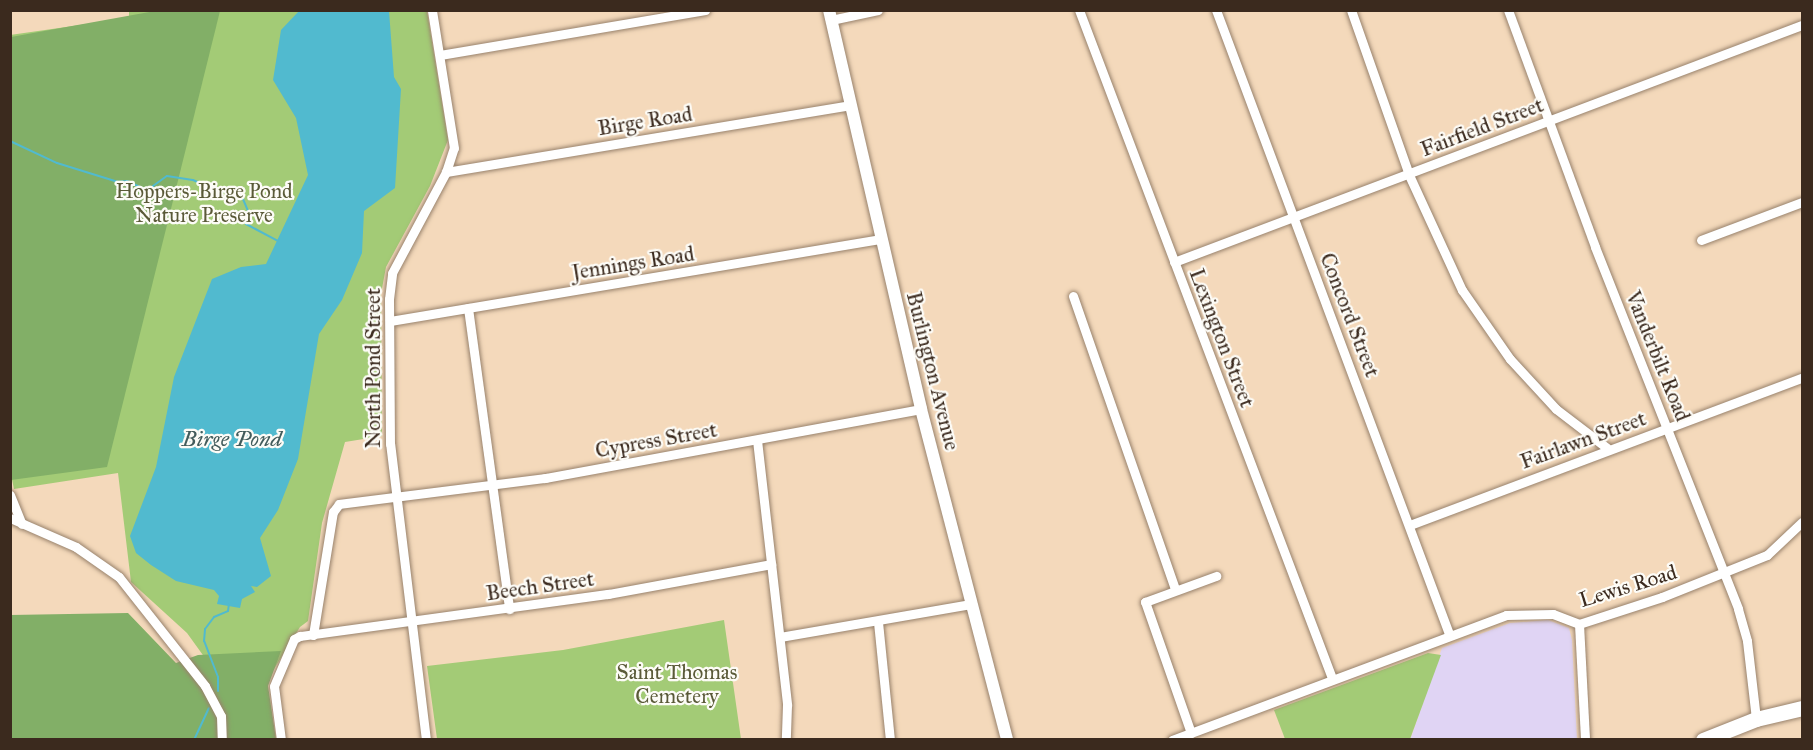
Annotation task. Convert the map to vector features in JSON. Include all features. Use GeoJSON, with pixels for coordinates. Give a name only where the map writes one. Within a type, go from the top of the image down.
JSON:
{"type":"FeatureCollection","features":[{"type":"Feature","properties":{"kind":"highway"},"geometry":{"type":"LineString","coordinates":[[1703,740],[1756,719],[1803,708]]}},
{"type":"Feature","properties":{"kind":"main road","name":"Burlington Avenue"},"geometry":{"type":"LineString","coordinates":[[830,15],[921,409],[1006,740]]}},
{"type":"Feature","properties":{"kind":"street","name":"North Pond Street"},"geometry":{"type":"LineString","coordinates":[[424,739],[390,444],[390,321],[392,273],[446,172],[454,148],[432,10]]}},
{"type":"Feature","properties":{"kind":"street"},"geometry":{"type":"LineString","coordinates":[[440,55],[705,10]]}},
{"type":"Feature","properties":{"kind":"street"},"geometry":{"type":"LineString","coordinates":[[830,15],[878,10]]}},
{"type":"Feature","properties":{"kind":"street","name":"Lexington Street"},"geometry":{"type":"LineString","coordinates":[[1078,10],[1332,678]]}},
{"type":"Feature","properties":{"kind":"street","name":"Concord Street"},"geometry":{"type":"LineString","coordinates":[[1216,10],[1449,633]]}},
{"type":"Feature","properties":{"kind":"street"},"geometry":{"type":"LineString","coordinates":[[1351,10],[1409,175],[1456,280],[1510,359],[1556,409],[1607,448]]}},
{"type":"Feature","properties":{"kind":"street","name":"Vanderbilt Road"},"geometry":{"type":"LineString","coordinates":[[1508,10],[1548,121],[1669,429],[1723,574],[1745,637],[1756,719]]}},
{"type":"Feature","properties":{"kind":"street","name":"Fairfield Street"},"geometry":{"type":"LineString","coordinates":[[1174,262],[1803,24]]}},
{"type":"Feature","properties":{"kind":"street","name":"Birge Road"},"geometry":{"type":"LineString","coordinates":[[446,172],[849,105]]}},
{"type":"Feature","properties":{"kind":"street"},"geometry":{"type":"LineString","coordinates":[[1701,240],[1803,202]]}},
{"type":"Feature","properties":{"kind":"street","name":"Jennings Road"},"geometry":{"type":"LineString","coordinates":[[390,321],[881,239]]}},
{"type":"Feature","properties":{"kind":"street"},"geometry":{"type":"LineString","coordinates":[[1073,296],[1175,589]]}},
{"type":"Feature","properties":{"kind":"street"},"geometry":{"type":"LineString","coordinates":[[468,308],[509,609]]}},
{"type":"Feature","properties":{"kind":"street","name":"Fairlawn Street"},"geometry":{"type":"LineString","coordinates":[[1410,525],[1607,448],[1669,429],[1802,382]]}},
{"type":"Feature","properties":{"kind":"street","name":"Cypress Street"},"geometry":{"type":"LineString","coordinates":[[313,635],[333,512],[339,504],[493,485],[757,440],[921,409]]}},
{"type":"Feature","properties":{"kind":"street"},"geometry":{"type":"LineString","coordinates":[[757,440],[780,637],[786,740]]}},
{"type":"Feature","properties":{"kind":"street"},"geometry":{"type":"LineString","coordinates":[[10,495],[22,524]]}},
{"type":"Feature","properties":{"kind":"street"},"geometry":{"type":"LineString","coordinates":[[10,518],[76,547],[119,577],[205,686],[221,716],[222,740]]}},
{"type":"Feature","properties":{"kind":"street","name":"Lewis Road"},"geometry":{"type":"LineString","coordinates":[[1172,740],[1449,633],[1525,612],[1553,614],[1579,624],[1723,574],[1767,555],[1803,522]]}},
{"type":"Feature","properties":{"kind":"street","name":"Beech Street"},"geometry":{"type":"LineString","coordinates":[[313,635],[509,609],[771,564]]}},
{"type":"Feature","properties":{"kind":"street"},"geometry":{"type":"LineString","coordinates":[[1191,733],[1145,602],[1175,589],[1216,576]]}},
{"type":"Feature","properties":{"kind":"street"},"geometry":{"type":"LineString","coordinates":[[780,637],[878,622],[972,604]]}},
{"type":"Feature","properties":{"kind":"street"},"geometry":{"type":"LineString","coordinates":[[878,622],[890,740]]}},
{"type":"Feature","properties":{"kind":"street"},"geometry":{"type":"LineString","coordinates":[[1579,624],[1585,739]]}},
{"type":"Feature","properties":{"kind":"street"},"geometry":{"type":"LineString","coordinates":[[281,740],[274,686],[294,639],[313,635]]}},
{"type":"Feature","properties":{"kind":"shaded area"},"geometry":{"type":"Polygon","coordinates":[[[1548,620],[1569,628],[1572,640],[1577,739],[1410,740],[1442,648],[1510,623],[1548,620]]]}},
{"type":"Feature","properties":{"kind":"green space","name":"Hoppers-Birge Pond Nature Preserve"},"geometry":{"type":"Polygon","coordinates":[[[129,11],[427,11],[448,140],[430,186],[386,267],[381,294],[382,436],[345,442],[322,523],[308,621],[300,627],[274,669],[231,694],[187,633],[131,582],[118,473],[14,489],[10,470],[14,355],[10,35],[129,18],[129,11]]]}},
{"type":"Feature","properties":{"kind":"green space"},"geometry":{"type":"Polygon","coordinates":[[[155,11],[220,11],[107,467],[11,480],[11,37],[155,11]]]}},
{"type":"Feature","properties":{"kind":"green space"},"geometry":{"type":"Polygon","coordinates":[[[128,613],[176,663],[198,655],[281,651],[268,686],[276,739],[11,739],[10,615],[128,613]]]}},
{"type":"Feature","properties":{"kind":"green space","name":"Saint Thomas Cemetery"},"geometry":{"type":"Polygon","coordinates":[[[724,620],[741,739],[437,739],[427,666],[563,650],[724,620]]]}},
{"type":"Feature","properties":{"kind":"green space"},"geometry":{"type":"Polygon","coordinates":[[[1428,653],[1441,655],[1410,739],[1285,739],[1274,710],[1428,653]]]}},
{"type":"Feature","properties":{"kind":"water","name":"Birge Pond"},"geometry":{"type":"Polygon","coordinates":[[[299,11],[389,11],[394,77],[401,89],[395,188],[364,211],[362,253],[342,300],[319,334],[298,459],[278,510],[260,538],[271,576],[257,587],[251,586],[255,592],[242,599],[240,608],[217,604],[219,596],[214,590],[176,581],[151,565],[136,553],[130,536],[156,467],[174,377],[212,279],[241,267],[266,264],[308,175],[296,118],[273,80],[281,30],[299,11]]]}},
{"type":"Feature","properties":{"kind":"waterway"},"geometry":{"type":"LineString","coordinates":[[10,141],[57,163],[118,182],[127,181],[153,193],[153,186],[167,176],[193,180],[218,191],[240,192],[248,211],[246,224],[278,241]]}},
{"type":"Feature","properties":{"kind":"waterway"},"geometry":{"type":"LineString","coordinates":[[218,691],[218,677],[204,641],[205,629],[214,617],[228,611],[229,604]]}},
{"type":"Feature","properties":{"kind":"waterway"},"geometry":{"type":"LineString","coordinates":[[194,740],[209,708]]}}]}
